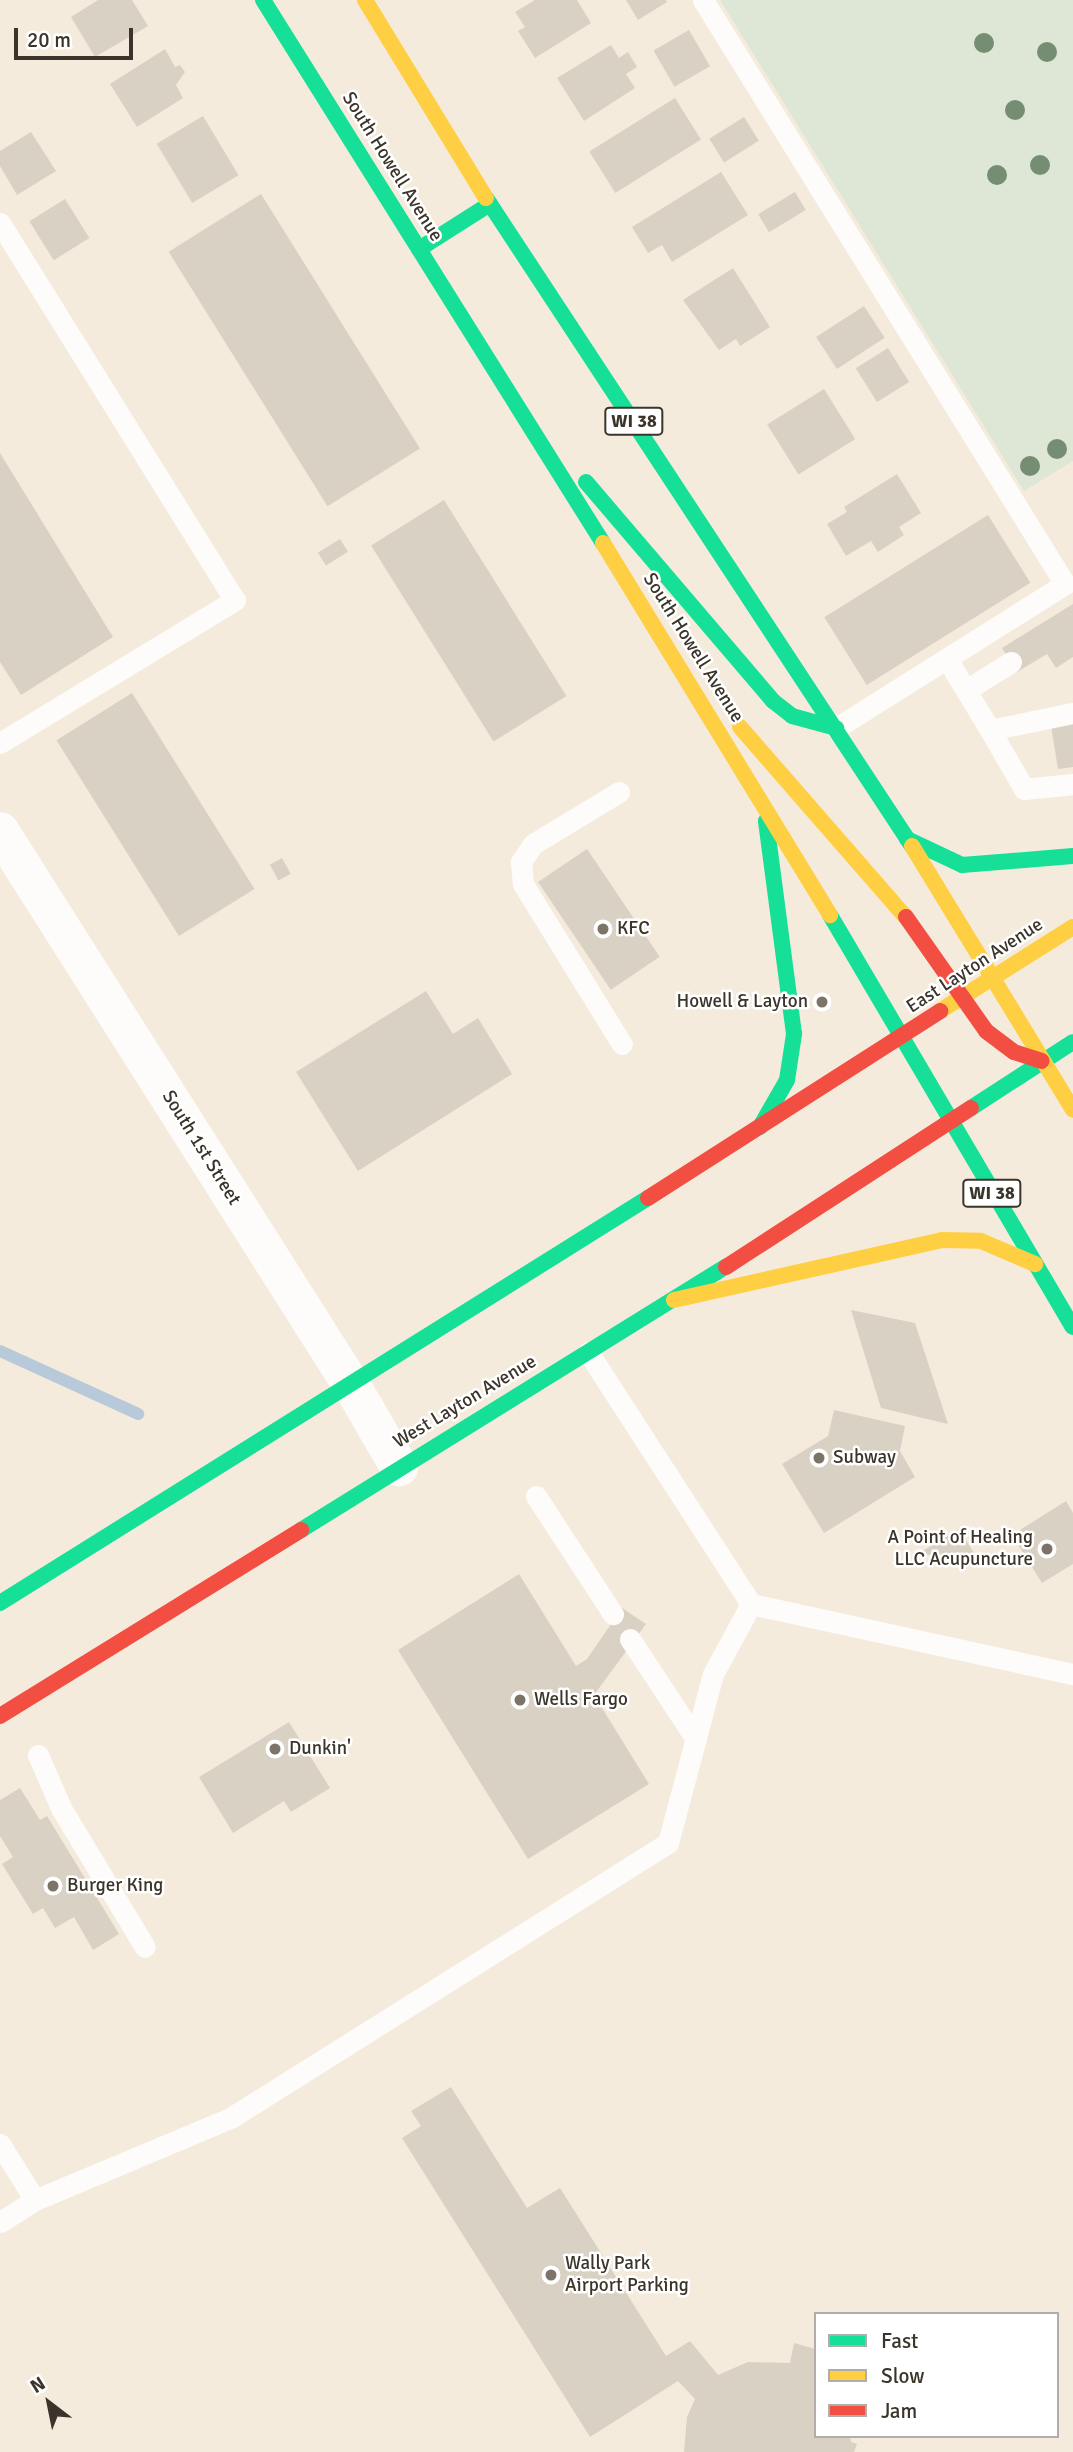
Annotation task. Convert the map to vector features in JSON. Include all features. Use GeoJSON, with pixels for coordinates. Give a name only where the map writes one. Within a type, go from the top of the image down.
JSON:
{"type":"FeatureCollection","features":[{"type":"Feature","properties":{"kind":"main road","name":"South Howell Avenue"},"geometry":{"type":"LineString","coordinates":[[263,0],[763,802],[900,1040],[1073,1327]]}},
{"type":"Feature","properties":{"kind":"main road","name":"WI 38"},"geometry":{"type":"LineString","coordinates":[[365,0],[490,204],[907,839],[1073,1110]]}},
{"type":"Feature","properties":{"kind":"main road"},"geometry":{"type":"LineString","coordinates":[[419,249],[490,204]]}},
{"type":"Feature","properties":{"kind":"main road"},"geometry":{"type":"LineString","coordinates":[[516,405],[656,559],[772,701],[792,716],[836,728]]}},
{"type":"Feature","properties":{"kind":"main road"},"geometry":{"type":"LineString","coordinates":[[662,638],[913,925],[962,1000],[986,1031],[1014,1052],[1042,1061]]}},
{"type":"Feature","properties":{"kind":"main road"},"geometry":{"type":"LineString","coordinates":[[760,1127],[787,1080],[794,1034],[763,802]]}},
{"type":"Feature","properties":{"kind":"main road"},"geometry":{"type":"LineString","coordinates":[[907,839],[962,865],[1073,856]]}},
{"type":"Feature","properties":{"kind":"main road","name":"East Layton Avenue"},"geometry":{"type":"LineString","coordinates":[[900,1040],[1073,927]]}},
{"type":"Feature","properties":{"kind":"main road"},"geometry":{"type":"LineString","coordinates":[[0,1603],[352,1386],[900,1040]]}},
{"type":"Feature","properties":{"kind":"main road"},"geometry":{"type":"LineString","coordinates":[[950,1121],[1073,1042]]}},
{"type":"Feature","properties":{"kind":"main road","name":"West Layton Avenue"},"geometry":{"type":"LineString","coordinates":[[0,1716],[399,1467],[674,1300],[950,1121]]}},
{"type":"Feature","properties":{"kind":"main road"},"geometry":{"type":"LineString","coordinates":[[674,1300],[942,1240],[981,1241],[1035,1264]]}},
{"type":"Feature","properties":{"kind":"street","name":"South 1st Street"},"geometry":{"type":"LineString","coordinates":[[0,831],[352,1386],[399,1467]]}},
{"type":"Feature","properties":{"kind":"lane"},"geometry":{"type":"LineString","coordinates":[[703,0],[1065,584],[836,728]]}},
{"type":"Feature","properties":{"kind":"lane"},"geometry":{"type":"LineString","coordinates":[[0,223],[235,600],[0,743]]}},
{"type":"Feature","properties":{"kind":"lane"},"geometry":{"type":"LineString","coordinates":[[947,659],[1024,789],[1073,784]]}},
{"type":"Feature","properties":{"kind":"lane"},"geometry":{"type":"LineString","coordinates":[[966,690],[1010,662]]}},
{"type":"Feature","properties":{"kind":"lane"},"geometry":{"type":"LineString","coordinates":[[990,730],[1073,713]]}},
{"type":"Feature","properties":{"kind":"lane"},"geometry":{"type":"LineString","coordinates":[[618,792],[533,844],[521,862],[523,884],[622,1044]]}},
{"type":"Feature","properties":{"kind":"lane"},"geometry":{"type":"LineString","coordinates":[[588,1352],[751,1604],[1073,1674]]}},
{"type":"Feature","properties":{"kind":"lane"},"geometry":{"type":"LineString","coordinates":[[536,1496],[614,1614]]}},
{"type":"Feature","properties":{"kind":"lane"},"geometry":{"type":"LineString","coordinates":[[0,2222],[35,2200],[232,2117],[668,1843],[713,1674],[751,1604]]}},
{"type":"Feature","properties":{"kind":"lane"},"geometry":{"type":"LineString","coordinates":[[630,1639],[696,1739]]}},
{"type":"Feature","properties":{"kind":"lane"},"geometry":{"type":"LineString","coordinates":[[38,1755],[61,1808],[145,1947]]}},
{"type":"Feature","properties":{"kind":"lane"},"geometry":{"type":"LineString","coordinates":[[0,2144],[35,2200]]}},
{"type":"Feature","properties":{"kind":"green space"},"geometry":{"type":"Polygon","coordinates":[[[720,0],[1073,0],[1073,461],[1024,491],[720,0]]]}},
{"type":"Feature","properties":{"kind":"building"},"geometry":{"type":"Polygon","coordinates":[[[98,0],[132,0],[148,26],[95,57],[71,17],[98,0]]]}},
{"type":"Feature","properties":{"kind":"building"},"geometry":{"type":"Polygon","coordinates":[[[535,0],[577,0],[591,23],[535,58],[518,31],[525,27],[515,12],[535,0]]]}},
{"type":"Feature","properties":{"kind":"building"},"geometry":{"type":"Polygon","coordinates":[[[626,0],[666,0],[667,2],[638,20],[626,0]]]}},
{"type":"Feature","properties":{"kind":"building"},"geometry":{"type":"Polygon","coordinates":[[[689,30],[710,66],[674,87],[653,50],[689,30]]]}},
{"type":"Feature","properties":{"kind":"building"},"geometry":{"type":"Polygon","coordinates":[[[611,45],[619,58],[628,52],[637,67],[626,74],[635,88],[584,121],[557,78],[611,45]]]}},
{"type":"Feature","properties":{"kind":"building"},"geometry":{"type":"Polygon","coordinates":[[[165,49],[175,67],[180,65],[185,72],[176,85],[183,98],[137,127],[110,84],[165,49]]]}},
{"type":"Feature","properties":{"kind":"building"},"geometry":{"type":"Polygon","coordinates":[[[675,98],[701,140],[615,193],[589,152],[675,98]]]}},
{"type":"Feature","properties":{"kind":"building"},"geometry":{"type":"Polygon","coordinates":[[[203,116],[239,175],[192,203],[157,144],[203,116]]]}},
{"type":"Feature","properties":{"kind":"building"},"geometry":{"type":"Polygon","coordinates":[[[744,117],[759,141],[724,162],[709,139],[744,117]]]}},
{"type":"Feature","properties":{"kind":"building"},"geometry":{"type":"Polygon","coordinates":[[[31,132],[56,171],[17,195],[0,166],[0,151],[31,132]]]}},
{"type":"Feature","properties":{"kind":"building"},"geometry":{"type":"Polygon","coordinates":[[[721,172],[748,215],[672,262],[662,245],[648,253],[632,227],[721,172]]]}},
{"type":"Feature","properties":{"kind":"building"},"geometry":{"type":"Polygon","coordinates":[[[795,192],[806,210],[769,232],[758,214],[795,192]]]}},
{"type":"Feature","properties":{"kind":"building"},"geometry":{"type":"Polygon","coordinates":[[[261,194],[420,448],[328,506],[169,252],[261,194]]]}},
{"type":"Feature","properties":{"kind":"building"},"geometry":{"type":"Polygon","coordinates":[[[65,199],[89,238],[54,260],[29,221],[65,199]]]}},
{"type":"Feature","properties":{"kind":"building"},"geometry":{"type":"Polygon","coordinates":[[[733,268],[770,327],[740,346],[736,339],[719,350],[683,300],[733,268]]]}},
{"type":"Feature","properties":{"kind":"building"},"geometry":{"type":"Polygon","coordinates":[[[864,306],[885,338],[837,369],[816,337],[864,306]]]}},
{"type":"Feature","properties":{"kind":"building"},"geometry":{"type":"Polygon","coordinates":[[[888,348],[909,382],[877,402],[856,368],[888,348]]]}},
{"type":"Feature","properties":{"kind":"building"},"geometry":{"type":"Polygon","coordinates":[[[824,389],[855,439],[798,475],[767,425],[824,389]]]}},
{"type":"Feature","properties":{"kind":"building"},"geometry":{"type":"Polygon","coordinates":[[[0,453],[113,637],[21,695],[0,662],[0,453]]]}},
{"type":"Feature","properties":{"kind":"building"},"geometry":{"type":"Polygon","coordinates":[[[897,474],[921,513],[899,527],[904,535],[878,552],[871,541],[846,556],[827,524],[847,512],[844,507],[897,474]]]}},
{"type":"Feature","properties":{"kind":"building"},"geometry":{"type":"Polygon","coordinates":[[[444,500],[566,696],[493,741],[371,546],[444,500]]]}},
{"type":"Feature","properties":{"kind":"building"},"geometry":{"type":"Polygon","coordinates":[[[988,515],[1030,583],[867,685],[824,617],[988,515]]]}},
{"type":"Feature","properties":{"kind":"building"},"geometry":{"type":"Polygon","coordinates":[[[340,539],[348,552],[326,565],[318,553],[340,539]]]}},
{"type":"Feature","properties":{"kind":"building"},"geometry":{"type":"Polygon","coordinates":[[[1073,604],[1073,657],[1056,668],[1047,654],[1017,672],[1002,648],[1073,604]]]}},
{"type":"Feature","properties":{"kind":"building"},"geometry":{"type":"Polygon","coordinates":[[[132,693],[254,889],[179,936],[57,740],[132,693]]]}},
{"type":"Feature","properties":{"kind":"building"},"geometry":{"type":"Polygon","coordinates":[[[1073,723],[1073,767],[1058,769],[1051,726],[1073,723]]]}},
{"type":"Feature","properties":{"kind":"building","name":"KFC"},"geometry":{"type":"Polygon","coordinates":[[[587,849],[660,957],[611,990],[538,882],[587,849]]]}},
{"type":"Feature","properties":{"kind":"building"},"geometry":{"type":"Polygon","coordinates":[[[282,858],[291,874],[278,881],[270,865],[282,858]]]}},
{"type":"Feature","properties":{"kind":"building"},"geometry":{"type":"Polygon","coordinates":[[[426,991],[453,1034],[478,1018],[512,1074],[358,1171],[296,1072],[426,991]]]}},
{"type":"Feature","properties":{"kind":"building"},"geometry":{"type":"Polygon","coordinates":[[[851,1310],[915,1323],[948,1424],[881,1408],[851,1310]]]}},
{"type":"Feature","properties":{"kind":"building"},"geometry":{"type":"Polygon","coordinates":[[[834,1410],[905,1426],[900,1451],[915,1477],[824,1533],[782,1464],[828,1436],[834,1410]]]}},
{"type":"Feature","properties":{"kind":"building","name":"A Point of Healing LLC Acupuncture"},"geometry":{"type":"Polygon","coordinates":[[[1066,1501],[1073,1513],[1073,1564],[1042,1583],[1012,1535],[1066,1501]]]}},
{"type":"Feature","properties":{"kind":"building"},"geometry":{"type":"Polygon","coordinates":[[[959,1529],[979,1561],[965,1568],[921,1552],[959,1529]]]}},
{"type":"Feature","properties":{"kind":"building"},"geometry":{"type":"Polygon","coordinates":[[[519,1574],[576,1666],[587,1659],[622,1608],[646,1624],[594,1695],[649,1784],[528,1859],[398,1650],[519,1574]]]}},
{"type":"Feature","properties":{"kind":"building","name":"Dunkin'"},"geometry":{"type":"Polygon","coordinates":[[[289,1722],[330,1788],[291,1812],[284,1801],[233,1833],[199,1777],[289,1722]]]}},
{"type":"Feature","properties":{"kind":"building","name":"Burger King"},"geometry":{"type":"Polygon","coordinates":[[[20,1788],[40,1820],[47,1816],[119,1934],[93,1950],[74,1917],[55,1928],[43,1908],[33,1914],[2,1864],[13,1857],[0,1836],[0,1800],[20,1788]]]}},
{"type":"Feature","properties":{"kind":"building","name":"Wally Park Airport Parking"},"geometry":{"type":"Polygon","coordinates":[[[451,2087],[527,2208],[560,2188],[666,2356],[690,2341],[718,2375],[748,2362],[790,2363],[794,2343],[814,2349],[814,2438],[850,2438],[851,2442],[857,2444],[854,2452],[684,2452],[687,2417],[695,2399],[678,2381],[590,2437],[402,2138],[421,2126],[411,2111],[451,2087]]]}},
{"type":"Feature","properties":{"kind":"waterway"},"geometry":{"type":"LineString","coordinates":[[0,1351],[138,1414]]}},
{"type":"Feature","properties":{"kind":"traffic: fast"},"geometry":{"type":"LineString","coordinates":[[263,0],[603,543]]}},
{"type":"Feature","properties":{"kind":"traffic: fast"},"geometry":{"type":"LineString","coordinates":[[486,198],[912,846]]}},
{"type":"Feature","properties":{"kind":"traffic: fast"},"geometry":{"type":"LineString","coordinates":[[419,249],[490,204]]}},
{"type":"Feature","properties":{"kind":"traffic: fast"},"geometry":{"type":"LineString","coordinates":[[586,482],[773,701],[792,716],[836,728]]}},
{"type":"Feature","properties":{"kind":"traffic: fast"},"geometry":{"type":"LineString","coordinates":[[760,1127],[787,1080],[794,1034],[766,821]]}},
{"type":"Feature","properties":{"kind":"traffic: fast"},"geometry":{"type":"LineString","coordinates":[[907,839],[962,865],[1073,856]]}},
{"type":"Feature","properties":{"kind":"traffic: fast"},"geometry":{"type":"LineString","coordinates":[[830,915],[1073,1327]]}},
{"type":"Feature","properties":{"kind":"traffic: fast"},"geometry":{"type":"LineString","coordinates":[[971,1108],[1073,1042]]}},
{"type":"Feature","properties":{"kind":"traffic: fast"},"geometry":{"type":"LineString","coordinates":[[0,1603],[648,1198]]}},
{"type":"Feature","properties":{"kind":"traffic: fast"},"geometry":{"type":"LineString","coordinates":[[301,1530],[726,1267]]}},
{"type":"Feature","properties":{"kind":"traffic: slow"},"geometry":{"type":"LineString","coordinates":[[365,0],[486,198]]}},
{"type":"Feature","properties":{"kind":"traffic: slow"},"geometry":{"type":"LineString","coordinates":[[603,543],[830,915]]}},
{"type":"Feature","properties":{"kind":"traffic: slow"},"geometry":{"type":"LineString","coordinates":[[740,727],[906,917]]}},
{"type":"Feature","properties":{"kind":"traffic: slow"},"geometry":{"type":"LineString","coordinates":[[912,846],[1073,1110]]}},
{"type":"Feature","properties":{"kind":"traffic: slow"},"geometry":{"type":"LineString","coordinates":[[940,1011],[1073,927]]}},
{"type":"Feature","properties":{"kind":"traffic: slow"},"geometry":{"type":"LineString","coordinates":[[674,1300],[942,1240],[981,1241],[1035,1264]]}},
{"type":"Feature","properties":{"kind":"traffic: jam"},"geometry":{"type":"LineString","coordinates":[[906,917],[986,1031],[1014,1052],[1042,1061]]}},
{"type":"Feature","properties":{"kind":"traffic: jam"},"geometry":{"type":"LineString","coordinates":[[648,1198],[940,1011]]}},
{"type":"Feature","properties":{"kind":"traffic: jam"},"geometry":{"type":"LineString","coordinates":[[726,1267],[971,1108]]}},
{"type":"Feature","properties":{"kind":"traffic: jam"},"geometry":{"type":"LineString","coordinates":[[0,1716],[301,1530]]}},
{"type":"Feature","properties":{"kind":"place","name":"KFC"},"geometry":{"type":"Point","coordinates":[603,929]}},
{"type":"Feature","properties":{"kind":"place","name":"Howell & Layton"},"geometry":{"type":"Point","coordinates":[822,1002]}},
{"type":"Feature","properties":{"kind":"place","name":"Subway"},"geometry":{"type":"Point","coordinates":[819,1458]}},
{"type":"Feature","properties":{"kind":"place","name":"A Point of Healing LLC Acupuncture"},"geometry":{"type":"Point","coordinates":[1047,1549]}},
{"type":"Feature","properties":{"kind":"place","name":"Wells Fargo"},"geometry":{"type":"Point","coordinates":[520,1700]}},
{"type":"Feature","properties":{"kind":"place","name":"Dunkin'"},"geometry":{"type":"Point","coordinates":[275,1749]}},
{"type":"Feature","properties":{"kind":"place","name":"Burger King"},"geometry":{"type":"Point","coordinates":[53,1886]}},
{"type":"Feature","properties":{"kind":"place","name":"Wally Park Airport Parking"},"geometry":{"type":"Point","coordinates":[551,2275]}}]}
